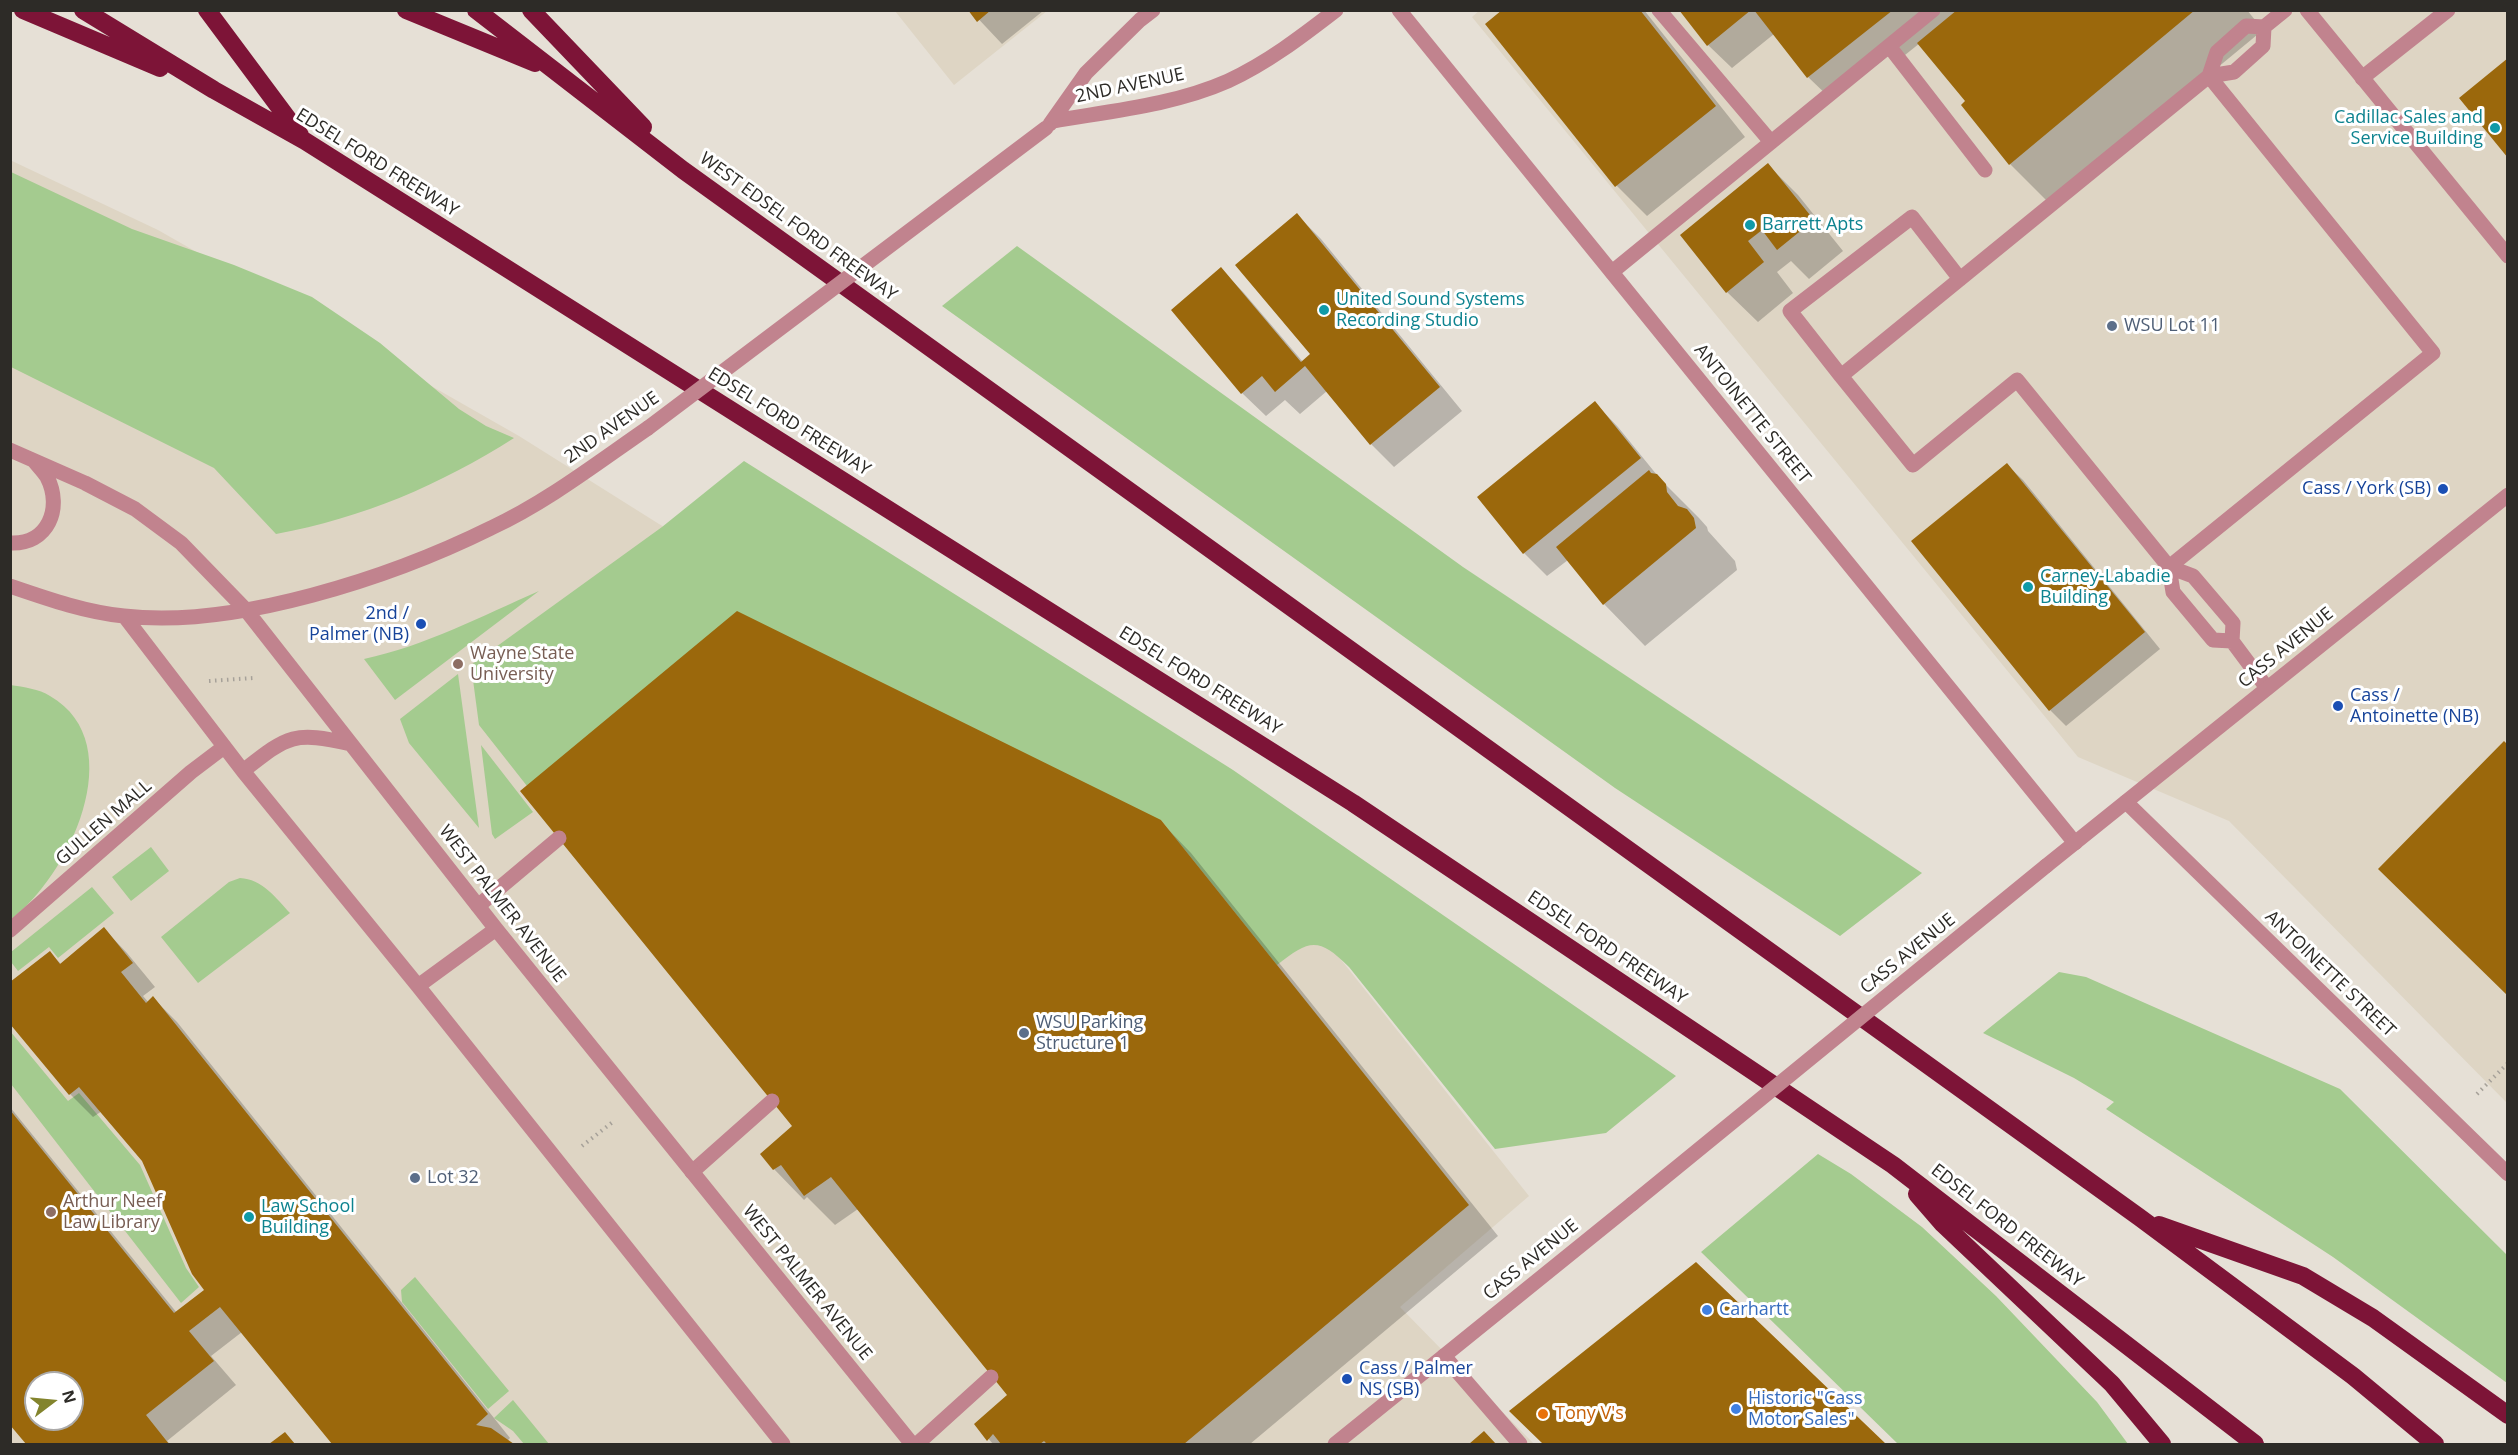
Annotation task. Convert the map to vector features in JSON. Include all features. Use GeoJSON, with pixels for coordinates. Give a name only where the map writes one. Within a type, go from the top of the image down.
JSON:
{"type":"FeatureCollection","features":[{"type":"Feature","properties":{"kind":"highway"},"geometry":{"type":"LineString","coordinates":[[23,10],[214,90]]}},
{"type":"Feature","properties":{"kind":"highway","name":"EDSEL FORD FREEWAY"},"geometry":{"type":"LineString","coordinates":[[83,10],[214,90],[305,141],[1353,803],[1893,1165],[2255,1444]]}},
{"type":"Feature","properties":{"kind":"highway"},"geometry":{"type":"LineString","coordinates":[[207,10],[305,141]]}},
{"type":"Feature","properties":{"kind":"highway"},"geometry":{"type":"LineString","coordinates":[[406,10],[556,72]]}},
{"type":"Feature","properties":{"kind":"highway","name":"WEST EDSEL FORD FREEWAY"},"geometry":{"type":"LineString","coordinates":[[476,10],[683,170],[2139,1217]]}},
{"type":"Feature","properties":{"kind":"highway"},"geometry":{"type":"LineString","coordinates":[[531,10],[683,170]]}},
{"type":"Feature","properties":{"kind":"highway"},"geometry":{"type":"LineString","coordinates":[[1893,1165],[1943,1224],[2112,1384],[2162,1444]]}},
{"type":"Feature","properties":{"kind":"highway"},"geometry":{"type":"LineString","coordinates":[[2139,1217],[2303,1276],[2373,1318],[2508,1415]]}},
{"type":"Feature","properties":{"kind":"highway"},"geometry":{"type":"LineString","coordinates":[[2139,1217],[2353,1376],[2435,1444]]}},
{"type":"Feature","properties":{"kind":"street","name":"2ND AVENUE"},"geometry":{"type":"LineString","coordinates":[[125,616],[183,618],[246,610],[321,592],[419,560],[492,528],[565,486],[648,428],[1049,125],[1086,73],[1153,10]]}},
{"type":"Feature","properties":{"kind":"street","name":"2ND AVENUE"},"geometry":{"type":"LineString","coordinates":[[1049,125],[1174,99],[1227,81],[1286,48],[1335,10]]}},
{"type":"Feature","properties":{"kind":"street","name":"ANTOINETTE STREET"},"geometry":{"type":"LineString","coordinates":[[1399,10],[2075,843]]}},
{"type":"Feature","properties":{"kind":"street"},"geometry":{"type":"LineString","coordinates":[[1659,10],[1771,142]]}},
{"type":"Feature","properties":{"kind":"street"},"geometry":{"type":"LineString","coordinates":[[1612,272],[1933,10]]}},
{"type":"Feature","properties":{"kind":"street"},"geometry":{"type":"LineString","coordinates":[[2209,76],[2217,52],[2224,45],[2247,26],[2264,27],[2285,10]]}},
{"type":"Feature","properties":{"kind":"street"},"geometry":{"type":"LineString","coordinates":[[2307,10],[2508,256]]}},
{"type":"Feature","properties":{"kind":"street"},"geometry":{"type":"LineString","coordinates":[[2362,78],[2448,10]]}},
{"type":"Feature","properties":{"kind":"street"},"geometry":{"type":"LineString","coordinates":[[1840,376],[2209,76],[2234,72],[2263,46],[2264,27]]}},
{"type":"Feature","properties":{"kind":"street"},"geometry":{"type":"LineString","coordinates":[[1889,46],[1985,170]]}},
{"type":"Feature","properties":{"kind":"street"},"geometry":{"type":"LineString","coordinates":[[2169,567],[2433,353],[2209,76]]}},
{"type":"Feature","properties":{"kind":"street"},"geometry":{"type":"LineString","coordinates":[[1960,279],[1912,217],[1790,311],[1913,465],[2017,380],[2169,567],[2173,592],[2213,640],[2232,641]]}},
{"type":"Feature","properties":{"kind":"street","name":"WEST PALMER AVENUE"},"geometry":{"type":"LineString","coordinates":[[10,450],[85,483],[135,509],[181,543],[246,610],[496,929],[912,1444]]}},
{"type":"Feature","properties":{"kind":"street"},"geometry":{"type":"LineString","coordinates":[[10,543],[18,544],[37,537],[49,526],[54,512],[52,491],[46,476],[35,461]]}},
{"type":"Feature","properties":{"kind":"street","name":"CASS AVENUE"},"geometry":{"type":"LineString","coordinates":[[1335,1444],[2046,866],[2508,495]]}},
{"type":"Feature","properties":{"kind":"street"},"geometry":{"type":"LineString","coordinates":[[2169,567],[2193,576],[2233,623],[2232,641],[2267,688]]}},
{"type":"Feature","properties":{"kind":"street"},"geometry":{"type":"LineString","coordinates":[[10,586],[79,608],[125,616],[243,771],[418,986],[783,1444]]}},
{"type":"Feature","properties":{"kind":"street"},"geometry":{"type":"LineString","coordinates":[[243,771],[289,739],[305,736],[351,744]]}},
{"type":"Feature","properties":{"kind":"street","name":"GULLEN MALL"},"geometry":{"type":"LineString","coordinates":[[10,930],[224,747]]}},
{"type":"Feature","properties":{"kind":"street","name":"ANTOINETTE STREET"},"geometry":{"type":"LineString","coordinates":[[2126,802],[2508,1174]]}},
{"type":"Feature","properties":{"kind":"street"},"geometry":{"type":"LineString","coordinates":[[478,906],[559,838]]}},
{"type":"Feature","properties":{"kind":"street"},"geometry":{"type":"LineString","coordinates":[[418,986],[496,929]]}},
{"type":"Feature","properties":{"kind":"street"},"geometry":{"type":"LineString","coordinates":[[692,1172],[772,1101]]}},
{"type":"Feature","properties":{"kind":"street"},"geometry":{"type":"LineString","coordinates":[[1444,1356],[1520,1444]]}},
{"type":"Feature","properties":{"kind":"street"},"geometry":{"type":"LineString","coordinates":[[917,1444],[991,1377]]}},
{"type":"Feature","properties":{"kind":"path"},"geometry":{"type":"LineString","coordinates":[[208,681],[254,678]]}},
{"type":"Feature","properties":{"kind":"path"},"geometry":{"type":"LineString","coordinates":[[2477,1094],[2508,1063]]}},
{"type":"Feature","properties":{"kind":"path"},"geometry":{"type":"LineString","coordinates":[[581,1147],[614,1121]]}},
{"type":"Feature","properties":{"kind":"shaded area"},"geometry":{"type":"Polygon","coordinates":[[[1480,10],[2507,11],[2507,1103],[2229,821],[2078,757],[1472,17],[1480,10]]]}},
{"type":"Feature","properties":{"kind":"shaded area"},"geometry":{"type":"Polygon","coordinates":[[[895,11],[1047,11],[954,85],[895,11]]]}},
{"type":"Feature","properties":{"kind":"shaded area","name":"Wayne State University"},"geometry":{"type":"Polygon","coordinates":[[[10,160],[158,230],[519,436],[659,524],[1152,804],[1284,888],[1529,1196],[1400,1307],[1534,1444],[11,1444],[10,160]]]}},
{"type":"Feature","properties":{"kind":"green space"},"geometry":{"type":"Polygon","coordinates":[[[11,172],[132,229],[234,265],[312,297],[380,343],[459,409],[486,426],[514,438],[458,471],[400,498],[339,519],[276,534],[214,468],[11,367],[11,172]]]}},
{"type":"Feature","properties":{"kind":"green space"},"geometry":{"type":"Polygon","coordinates":[[[1017,246],[1463,567],[1922,873],[1840,936],[1615,788],[942,306],[1017,246]]]}},
{"type":"Feature","properties":{"kind":"green space"},"geometry":{"type":"Polygon","coordinates":[[[744,461],[1233,770],[1676,1076],[1606,1133],[1495,1149],[1349,967],[1329,950],[1313,945],[1297,950],[1277,965],[1161,820],[527,786],[479,725],[471,665],[662,527],[744,461]]]}},
{"type":"Feature","properties":{"kind":"green space"},"geometry":{"type":"Polygon","coordinates":[[[539,591],[395,700],[364,659],[431,638],[539,591]]]}},
{"type":"Feature","properties":{"kind":"green space"},"geometry":{"type":"Polygon","coordinates":[[[458,674],[479,828],[409,743],[400,719],[458,674]]]}},
{"type":"Feature","properties":{"kind":"green space"},"geometry":{"type":"Polygon","coordinates":[[[10,685],[50,696],[74,718],[87,745],[89,777],[83,810],[70,843],[52,874],[32,900],[10,920],[10,685]]]}},
{"type":"Feature","properties":{"kind":"green space"},"geometry":{"type":"Polygon","coordinates":[[[481,745],[533,812],[495,839],[492,834],[481,745]]]}},
{"type":"Feature","properties":{"kind":"green space"},"geometry":{"type":"Polygon","coordinates":[[[151,847],[169,871],[131,901],[112,877],[151,847]]]}},
{"type":"Feature","properties":{"kind":"green space"},"geometry":{"type":"Polygon","coordinates":[[[240,878],[262,886],[290,913],[198,983],[161,937],[229,882],[240,878]]]}},
{"type":"Feature","properties":{"kind":"green space"},"geometry":{"type":"Polygon","coordinates":[[[92,887],[114,913],[58,958],[49,947],[18,971],[11,962],[11,952],[92,887]]]}},
{"type":"Feature","properties":{"kind":"green space"},"geometry":{"type":"Polygon","coordinates":[[[2059,972],[2086,977],[2340,1089],[2507,1255],[2507,1383],[2333,1257],[2106,1109],[2114,1102],[2074,1078],[1983,1033],[2059,972]]]}},
{"type":"Feature","properties":{"kind":"green space"},"geometry":{"type":"Polygon","coordinates":[[[10,1031],[68,1101],[79,1093],[140,1165],[186,1268],[199,1287],[181,1303],[11,1084],[10,1031]]]}},
{"type":"Feature","properties":{"kind":"green space"},"geometry":{"type":"Polygon","coordinates":[[[1818,1154],[1851,1174],[1922,1227],[1996,1296],[2097,1402],[2128,1444],[1898,1444],[1701,1252],[1818,1154]]]}},
{"type":"Feature","properties":{"kind":"green space"},"geometry":{"type":"Polygon","coordinates":[[[415,1277],[509,1391],[488,1409],[402,1302],[401,1290],[415,1277]]]}},
{"type":"Feature","properties":{"kind":"green space"},"geometry":{"type":"Polygon","coordinates":[[[513,1400],[549,1444],[524,1444],[513,1431],[494,1418],[513,1400]]]}},
{"type":"Feature","properties":{"kind":"building"},"geometry":{"type":"Polygon","coordinates":[[[968,10],[991,10],[977,22],[968,10]]]}},
{"type":"Feature","properties":{"kind":"building"},"geometry":{"type":"Polygon","coordinates":[[[1502,10],[1640,10],[1716,106],[1615,187],[1485,24],[1502,10]]]}},
{"type":"Feature","properties":{"kind":"building"},"geometry":{"type":"Polygon","coordinates":[[[1679,10],[1751,10],[1707,46],[1679,10]]]}},
{"type":"Feature","properties":{"kind":"building"},"geometry":{"type":"Polygon","coordinates":[[[1754,10],[1893,10],[1807,78],[1754,10]]]}},
{"type":"Feature","properties":{"kind":"building"},"geometry":{"type":"Polygon","coordinates":[[[1957,10],[2195,10],[2009,165],[1961,105],[1965,101],[1917,43],[1957,10]]]}},
{"type":"Feature","properties":{"kind":"building","name":"Cadillac Sales and Service Building"},"geometry":{"type":"Polygon","coordinates":[[[2508,58],[2508,158],[2459,98],[2508,58]]]}},
{"type":"Feature","properties":{"kind":"building","name":"Barrett Apts"},"geometry":{"type":"Polygon","coordinates":[[[1768,163],[1814,220],[1777,250],[1762,230],[1748,241],[1764,262],[1726,293],[1680,235],[1768,163]]]}},
{"type":"Feature","properties":{"kind":"building","name":"United Sound Systems Recording Studio"},"geometry":{"type":"Polygon","coordinates":[[[1297,213],[1440,387],[1370,445],[1305,366],[1275,392],[1262,376],[1241,394],[1171,310],[1221,267],[1301,362],[1310,354],[1235,265],[1297,213]]]}},
{"type":"Feature","properties":{"kind":"building"},"geometry":{"type":"Polygon","coordinates":[[[1595,401],[1641,458],[1523,554],[1477,497],[1595,401]]]}},
{"type":"Feature","properties":{"kind":"building","name":"Carney-Labadie Building"},"geometry":{"type":"Polygon","coordinates":[[[2007,463],[2145,632],[2049,711],[1911,541],[2007,463]]]}},
{"type":"Feature","properties":{"kind":"building"},"geometry":{"type":"Polygon","coordinates":[[[1649,470],[1657,474],[1666,484],[1667,492],[1678,506],[1687,509],[1694,518],[1696,528],[1603,605],[1556,547],[1649,470]]]}},
{"type":"Feature","properties":{"kind":"building","name":"WSU Parking Structure 1"},"geometry":{"type":"Polygon","coordinates":[[[737,611],[1161,820],[1469,1205],[1184,1444],[1047,1444],[1044,1441],[1040,1444],[1001,1444],[993,1434],[987,1441],[974,1424],[1007,1395],[831,1177],[804,1196],[781,1165],[773,1170],[760,1154],[792,1126],[520,791],[737,611]]]}},
{"type":"Feature","properties":{"kind":"building"},"geometry":{"type":"Polygon","coordinates":[[[2504,741],[2508,745],[2508,996],[2378,869],[2504,741]]]}},
{"type":"Feature","properties":{"kind":"building","name":"Law School Building"},"geometry":{"type":"Polygon","coordinates":[[[104,927],[133,963],[121,972],[146,1003],[153,996],[488,1414],[476,1425],[491,1428],[514,1444],[332,1444],[220,1307],[189,1331],[214,1361],[146,1415],[169,1444],[26,1444],[10,1425],[10,1110],[174,1313],[204,1290],[192,1274],[142,1161],[79,1087],[69,1095],[10,1024],[10,982],[50,951],[60,964],[104,927]]]}},
{"type":"Feature","properties":{"kind":"building"},"geometry":{"type":"Polygon","coordinates":[[[1696,1262],[1886,1444],[1543,1444],[1509,1411],[1696,1262]]]}},
{"type":"Feature","properties":{"kind":"building"},"geometry":{"type":"Polygon","coordinates":[[[1484,1431],[1496,1444],[1469,1444],[1484,1431]]]}},
{"type":"Feature","properties":{"kind":"building"},"geometry":{"type":"Polygon","coordinates":[[[285,1432],[295,1444],[269,1444],[285,1432]]]}},
{"type":"Feature","properties":{"kind":"place","name":"Cadillac Sales and Service Building"},"geometry":{"type":"Point","coordinates":[2495,128]}},
{"type":"Feature","properties":{"kind":"place","name":"Barrett Apts"},"geometry":{"type":"Point","coordinates":[1750,225]}},
{"type":"Feature","properties":{"kind":"place","name":"United Sound Systems Recording Studio"},"geometry":{"type":"Point","coordinates":[1324,310]}},
{"type":"Feature","properties":{"kind":"place","name":"WSU Lot 11"},"geometry":{"type":"Point","coordinates":[2112,326]}},
{"type":"Feature","properties":{"kind":"place","name":"Cass / York (SB)"},"geometry":{"type":"Point","coordinates":[2443,489]}},
{"type":"Feature","properties":{"kind":"place","name":"Carney-Labadie Building"},"geometry":{"type":"Point","coordinates":[2028,587]}},
{"type":"Feature","properties":{"kind":"place","name":"2nd / Palmer (NB)"},"geometry":{"type":"Point","coordinates":[421,624]}},
{"type":"Feature","properties":{"kind":"place","name":"Wayne State University"},"geometry":{"type":"Point","coordinates":[458,664]}},
{"type":"Feature","properties":{"kind":"place","name":"Cass / Antoinette (NB)"},"geometry":{"type":"Point","coordinates":[2338,706]}},
{"type":"Feature","properties":{"kind":"place","name":"WSU Parking Structure 1"},"geometry":{"type":"Point","coordinates":[1024,1033]}},
{"type":"Feature","properties":{"kind":"place","name":"Lot 32"},"geometry":{"type":"Point","coordinates":[415,1178]}},
{"type":"Feature","properties":{"kind":"place","name":"Arthur Neef Law Library"},"geometry":{"type":"Point","coordinates":[51,1212]}},
{"type":"Feature","properties":{"kind":"place","name":"Law School Building"},"geometry":{"type":"Point","coordinates":[249,1217]}},
{"type":"Feature","properties":{"kind":"place","name":"Carhartt"},"geometry":{"type":"Point","coordinates":[1707,1310]}},
{"type":"Feature","properties":{"kind":"place","name":"Cass / Palmer NS (SB)"},"geometry":{"type":"Point","coordinates":[1347,1379]}},
{"type":"Feature","properties":{"kind":"place","name":"Historic \"Cass Motor Sales\""},"geometry":{"type":"Point","coordinates":[1736,1409]}},
{"type":"Feature","properties":{"kind":"place","name":"Tony V's"},"geometry":{"type":"Point","coordinates":[1543,1414]}}]}
